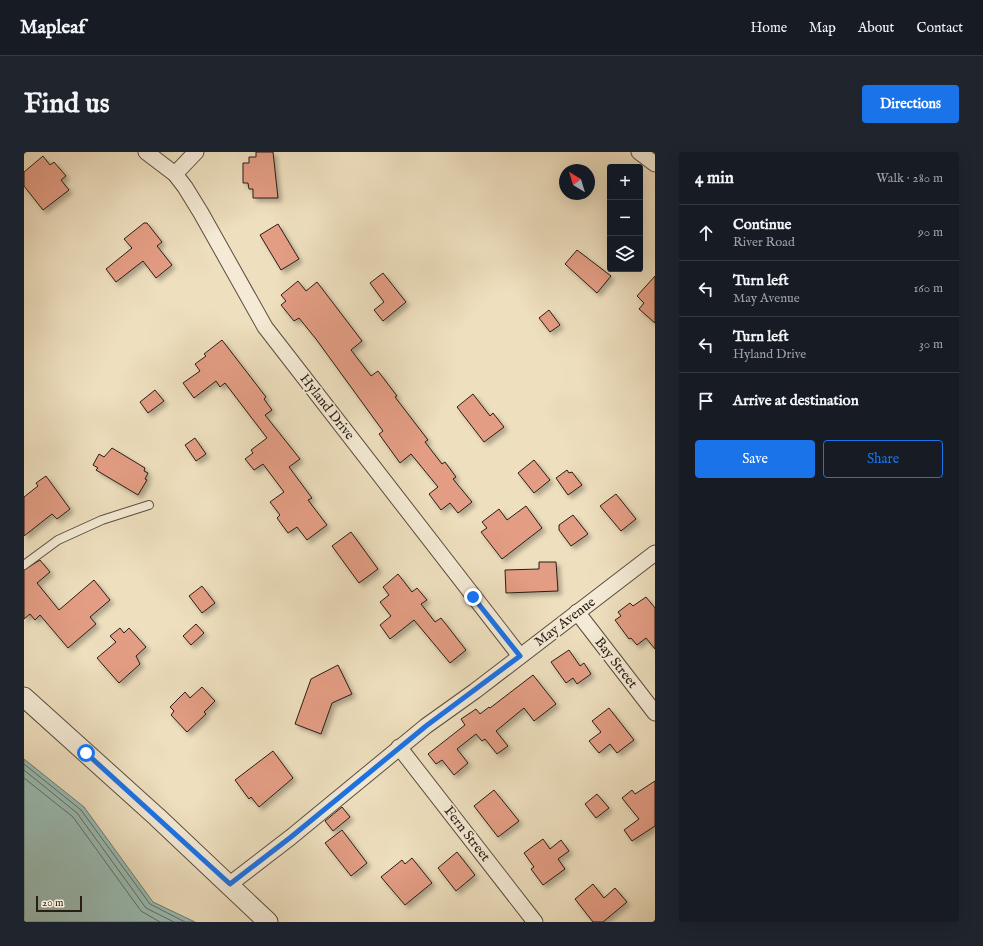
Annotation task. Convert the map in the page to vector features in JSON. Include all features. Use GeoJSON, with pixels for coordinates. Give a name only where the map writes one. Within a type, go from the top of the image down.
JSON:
{"type":"FeatureCollection","features":[{"type":"Feature","properties":{"kind":"street","name":"Hyland Drive"},"geometry":{"type":"LineString","coordinates":[[146,152],[174,174],[201,213],[265,327],[520,656]]}},
{"type":"Feature","properties":{"kind":"street"},"geometry":{"type":"LineString","coordinates":[[174,174],[196,152]]}},
{"type":"Feature","properties":{"kind":"street"},"geometry":{"type":"LineString","coordinates":[[639,152],[655,164]]}},
{"type":"Feature","properties":{"kind":"street","name":"May Avenue"},"geometry":{"type":"LineString","coordinates":[[230,884],[291,837],[399,748],[655,553]]}},
{"type":"Feature","properties":{"kind":"street","name":"Bay Street"},"geometry":{"type":"LineString","coordinates":[[577,612],[655,714]]}},
{"type":"Feature","properties":{"kind":"street"},"geometry":{"type":"LineString","coordinates":[[24,697],[230,884],[268,922]]}},
{"type":"Feature","properties":{"kind":"street","name":"Fern Street"},"geometry":{"type":"LineString","coordinates":[[399,748],[535,922]]}},
{"type":"Feature","properties":{"kind":"lane"},"geometry":{"type":"LineString","coordinates":[[24,565],[58,540],[102,520],[149,505]]}},
{"type":"Feature","properties":{"kind":"water"},"geometry":{"type":"Polygon","coordinates":[[[24,759],[84,807],[153,902],[195,922],[24,922],[24,759]]]}},
{"type":"Feature","properties":{"kind":"building"},"geometry":{"type":"Polygon","coordinates":[[[256,152],[273,152],[278,198],[253,198],[253,189],[249,189],[248,183],[243,183],[243,163],[249,163],[249,157],[256,157],[256,152]]]}},
{"type":"Feature","properties":{"kind":"building"},"geometry":{"type":"Polygon","coordinates":[[[43,156],[50,165],[54,162],[66,176],[61,180],[69,190],[43,210],[24,186],[24,172],[43,156]]]}},
{"type":"Feature","properties":{"kind":"building"},"geometry":{"type":"Polygon","coordinates":[[[144,223],[147,223],[162,242],[157,246],[172,265],[156,278],[143,261],[116,282],[106,269],[132,248],[124,239],[144,223]]]}},
{"type":"Feature","properties":{"kind":"building"},"geometry":{"type":"Polygon","coordinates":[[[278,224],[299,259],[281,270],[260,235],[278,224]]]}},
{"type":"Feature","properties":{"kind":"building"},"geometry":{"type":"Polygon","coordinates":[[[577,250],[611,276],[597,293],[565,264],[577,250]]]}},
{"type":"Feature","properties":{"kind":"building"},"geometry":{"type":"Polygon","coordinates":[[[383,273],[406,302],[383,321],[374,310],[384,302],[370,283],[383,273]]]}},
{"type":"Feature","properties":{"kind":"building"},"geometry":{"type":"Polygon","coordinates":[[[655,276],[655,323],[639,309],[644,303],[637,296],[655,276]]]}},
{"type":"Feature","properties":{"kind":"building"},"geometry":{"type":"Polygon","coordinates":[[[298,281],[306,291],[317,282],[362,341],[351,350],[371,376],[378,371],[397,396],[395,397],[428,440],[425,442],[442,464],[445,462],[456,477],[453,479],[472,502],[458,513],[450,503],[441,510],[429,494],[438,487],[411,454],[400,463],[379,434],[383,431],[316,339],[299,318],[294,321],[281,305],[286,301],[281,295],[298,281]]]}},
{"type":"Feature","properties":{"kind":"building"},"geometry":{"type":"Polygon","coordinates":[[[549,310],[560,325],[550,332],[539,318],[549,310]]]}},
{"type":"Feature","properties":{"kind":"building"},"geometry":{"type":"Polygon","coordinates":[[[222,340],[266,397],[264,399],[272,410],[265,415],[300,459],[289,467],[312,498],[308,500],[327,525],[307,540],[297,527],[288,533],[277,518],[280,515],[270,502],[284,492],[263,464],[254,470],[245,459],[253,453],[251,450],[267,438],[225,383],[220,387],[216,381],[194,398],[183,383],[200,371],[195,364],[206,356],[204,354],[222,340]]]}},
{"type":"Feature","properties":{"kind":"building"},"geometry":{"type":"Polygon","coordinates":[[[155,390],[164,401],[148,413],[140,402],[155,390]]]}},
{"type":"Feature","properties":{"kind":"building"},"geometry":{"type":"Polygon","coordinates":[[[473,394],[490,416],[493,413],[504,427],[484,442],[457,407],[473,394]]]}},
{"type":"Feature","properties":{"kind":"building"},"geometry":{"type":"Polygon","coordinates":[[[195,438],[206,454],[196,461],[185,445],[195,438]]]}},
{"type":"Feature","properties":{"kind":"building"},"geometry":{"type":"Polygon","coordinates":[[[112,448],[145,468],[144,471],[148,473],[145,479],[147,480],[138,495],[96,470],[98,468],[93,465],[99,454],[104,457],[112,448]]]}},
{"type":"Feature","properties":{"kind":"building"},"geometry":{"type":"Polygon","coordinates":[[[534,460],[550,480],[534,493],[518,473],[534,460]]]}},
{"type":"Feature","properties":{"kind":"building"},"geometry":{"type":"Polygon","coordinates":[[[567,470],[569,473],[572,472],[582,485],[568,495],[556,478],[567,470]]]}},
{"type":"Feature","properties":{"kind":"building"},"geometry":{"type":"Polygon","coordinates":[[[46,476],[70,509],[57,519],[52,514],[24,536],[24,497],[38,486],[36,483],[46,476]]]}},
{"type":"Feature","properties":{"kind":"building"},"geometry":{"type":"Polygon","coordinates":[[[616,494],[636,519],[621,531],[600,506],[616,494]]]}},
{"type":"Feature","properties":{"kind":"building"},"geometry":{"type":"Polygon","coordinates":[[[526,506],[542,528],[502,559],[481,532],[487,528],[482,522],[499,509],[507,520],[526,506]]]}},
{"type":"Feature","properties":{"kind":"building"},"geometry":{"type":"Polygon","coordinates":[[[573,515],[588,534],[571,546],[559,530],[559,525],[573,515]]]}},
{"type":"Feature","properties":{"kind":"building"},"geometry":{"type":"Polygon","coordinates":[[[351,532],[378,569],[359,583],[332,546],[351,532]]]}},
{"type":"Feature","properties":{"kind":"building"},"geometry":{"type":"Polygon","coordinates":[[[40,560],[50,572],[37,583],[59,610],[94,580],[110,600],[90,617],[96,624],[68,648],[40,615],[35,620],[30,614],[24,619],[24,570],[40,560]]]}},
{"type":"Feature","properties":{"kind":"building"},"geometry":{"type":"Polygon","coordinates":[[[539,562],[556,562],[558,591],[506,593],[505,570],[539,569],[539,562]]]}},
{"type":"Feature","properties":{"kind":"building"},"geometry":{"type":"Polygon","coordinates":[[[398,574],[412,592],[417,588],[427,600],[421,604],[435,622],[441,618],[466,650],[450,663],[414,620],[390,639],[380,625],[391,616],[380,602],[389,595],[383,587],[398,574]]]}},
{"type":"Feature","properties":{"kind":"building"},"geometry":{"type":"Polygon","coordinates":[[[202,586],[215,603],[202,613],[189,596],[202,586]]]}},
{"type":"Feature","properties":{"kind":"building"},"geometry":{"type":"Polygon","coordinates":[[[646,597],[655,608],[655,649],[646,638],[637,645],[631,638],[629,639],[615,620],[621,616],[618,612],[630,603],[633,606],[646,597]]]}},
{"type":"Feature","properties":{"kind":"building"},"geometry":{"type":"Polygon","coordinates":[[[196,624],[204,633],[191,645],[183,636],[196,624]]]}},
{"type":"Feature","properties":{"kind":"building"},"geometry":{"type":"Polygon","coordinates":[[[120,628],[124,633],[129,628],[146,647],[136,656],[140,664],[119,683],[97,658],[116,642],[110,636],[120,628]]]}},
{"type":"Feature","properties":{"kind":"building"},"geometry":{"type":"Polygon","coordinates":[[[569,650],[580,666],[584,663],[591,674],[577,684],[573,678],[566,683],[551,662],[569,650]]]}},
{"type":"Feature","properties":{"kind":"building"},"geometry":{"type":"Polygon","coordinates":[[[338,665],[352,694],[332,703],[321,734],[295,724],[311,679],[338,665]]]}},
{"type":"Feature","properties":{"kind":"building"},"geometry":{"type":"Polygon","coordinates":[[[533,675],[556,704],[534,721],[524,708],[496,731],[508,746],[497,754],[485,739],[482,741],[476,734],[457,749],[468,763],[454,775],[442,760],[436,764],[428,754],[465,725],[461,719],[476,709],[480,714],[489,707],[490,708],[533,675]]]}},
{"type":"Feature","properties":{"kind":"building"},"geometry":{"type":"Polygon","coordinates":[[[202,687],[215,701],[204,712],[206,714],[187,732],[171,715],[174,711],[170,707],[185,692],[190,698],[202,687]]]}},
{"type":"Feature","properties":{"kind":"building"},"geometry":{"type":"Polygon","coordinates":[[[609,708],[634,740],[617,753],[610,744],[599,753],[589,741],[601,732],[592,721],[609,708]]]}},
{"type":"Feature","properties":{"kind":"building"},"geometry":{"type":"Polygon","coordinates":[[[273,751],[293,778],[259,807],[251,797],[249,799],[235,780],[273,751]]]}},
{"type":"Feature","properties":{"kind":"building"},"geometry":{"type":"Polygon","coordinates":[[[655,781],[655,826],[632,841],[624,830],[639,819],[622,798],[632,790],[635,794],[655,781]]]}},
{"type":"Feature","properties":{"kind":"building"},"geometry":{"type":"Polygon","coordinates":[[[494,790],[519,821],[498,837],[474,806],[494,790]]]}},
{"type":"Feature","properties":{"kind":"building"},"geometry":{"type":"Polygon","coordinates":[[[597,794],[609,808],[596,818],[585,804],[597,794]]]}},
{"type":"Feature","properties":{"kind":"building"},"geometry":{"type":"Polygon","coordinates":[[[342,807],[350,817],[333,831],[325,821],[342,807]]]}},
{"type":"Feature","properties":{"kind":"building"},"geometry":{"type":"Polygon","coordinates":[[[342,830],[367,863],[351,876],[325,843],[342,830]]]}},
{"type":"Feature","properties":{"kind":"building"},"geometry":{"type":"Polygon","coordinates":[[[543,839],[550,849],[561,840],[569,851],[558,859],[565,869],[543,885],[531,869],[534,867],[524,853],[543,839]]]}},
{"type":"Feature","properties":{"kind":"building"},"geometry":{"type":"Polygon","coordinates":[[[457,852],[475,875],[456,891],[438,868],[457,852]]]}},
{"type":"Feature","properties":{"kind":"building"},"geometry":{"type":"Polygon","coordinates":[[[412,858],[432,883],[405,905],[381,877],[402,860],[405,864],[412,858]]]}},
{"type":"Feature","properties":{"kind":"building"},"geometry":{"type":"Polygon","coordinates":[[[593,884],[604,898],[615,888],[627,902],[603,922],[593,922],[575,899],[593,884]]]}},
{"type":"Feature","properties":{"kind":"route"},"geometry":{"type":"LineString","coordinates":[[86,753],[230,884],[291,837],[374,767],[426,726],[520,656],[473,597]]}}]}
